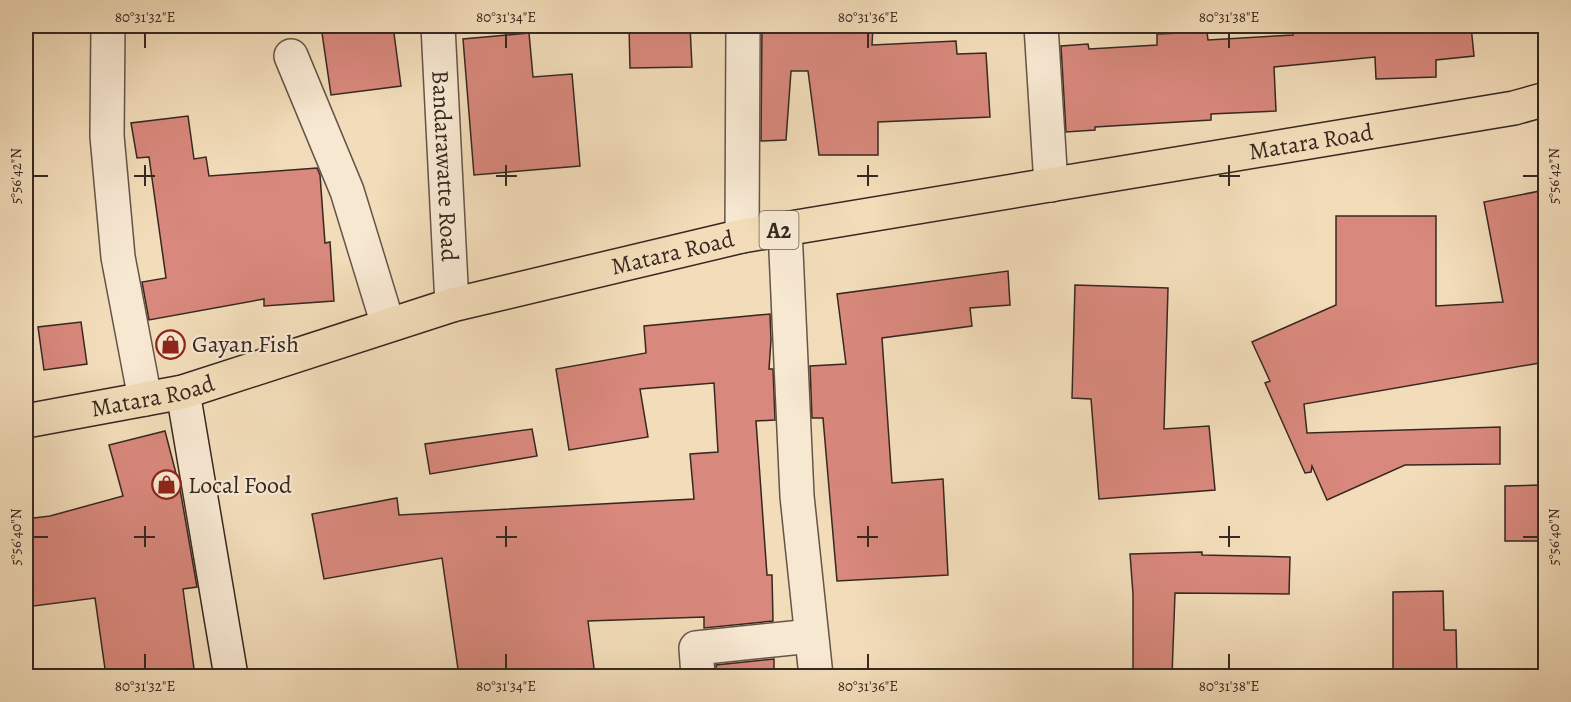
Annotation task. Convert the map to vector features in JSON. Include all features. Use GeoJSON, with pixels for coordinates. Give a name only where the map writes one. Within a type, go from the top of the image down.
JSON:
{"type":"FeatureCollection","features":[{"type":"Feature","properties":{"kind":"highway","name":"Matara Road"},"geometry":{"type":"LineString","coordinates":[[26,421],[183,392],[452,305],[742,236],[1514,108],[1545,99]]}},
{"type":"Feature","properties":{"kind":"street"},"geometry":{"type":"LineString","coordinates":[[108,26],[107,136],[118,257],[145,399]]}},
{"type":"Feature","properties":{"kind":"street","name":"Bandarawatte Road"},"geometry":{"type":"LineString","coordinates":[[438,26],[452,305]]}},
{"type":"Feature","properties":{"kind":"street"},"geometry":{"type":"LineString","coordinates":[[742,236],[743,26]]}},
{"type":"Feature","properties":{"kind":"street"},"geometry":{"type":"LineString","coordinates":[[1041,26],[1051,185]]}},
{"type":"Feature","properties":{"kind":"street"},"geometry":{"type":"LineString","coordinates":[[291,56],[347,191],[388,326]]}},
{"type":"Feature","properties":{"kind":"street"},"geometry":{"type":"LineString","coordinates":[[785,229],[797,496],[816,676]]}},
{"type":"Feature","properties":{"kind":"street"},"geometry":{"type":"LineString","coordinates":[[183,392],[231,676]]}},
{"type":"Feature","properties":{"kind":"street"},"geometry":{"type":"LineString","coordinates":[[698,676],[696,648],[811,636]]}},
{"type":"Feature","properties":{"kind":"building"},"geometry":{"type":"Polygon","coordinates":[[[321,26],[393,26],[401,86],[331,95],[321,26]]]}},
{"type":"Feature","properties":{"kind":"building"},"geometry":{"type":"Polygon","coordinates":[[[629,26],[690,26],[692,67],[630,68],[629,26]]]}},
{"type":"Feature","properties":{"kind":"building"},"geometry":{"type":"Polygon","coordinates":[[[762,26],[873,26],[872,45],[956,41],[957,54],[986,53],[990,117],[878,122],[878,155],[819,155],[808,71],[791,71],[786,140],[761,141],[762,26]]]}},
{"type":"Feature","properties":{"kind":"building"},"geometry":{"type":"Polygon","coordinates":[[[1292,26],[1471,26],[1474,56],[1436,60],[1436,77],[1376,79],[1375,57],[1274,67],[1276,111],[1211,114],[1211,120],[1095,127],[1095,130],[1066,132],[1061,46],[1088,44],[1089,49],[1157,45],[1157,34],[1207,32],[1208,40],[1293,35],[1292,26]]]}},
{"type":"Feature","properties":{"kind":"building"},"geometry":{"type":"Polygon","coordinates":[[[529,33],[533,77],[572,74],[580,166],[474,175],[463,39],[529,33]]]}},
{"type":"Feature","properties":{"kind":"building"},"geometry":{"type":"Polygon","coordinates":[[[188,116],[194,159],[206,157],[209,176],[317,168],[320,175],[325,243],[330,242],[334,301],[264,306],[264,299],[149,320],[142,282],[166,278],[149,157],[137,158],[131,123],[188,116]]]}},
{"type":"Feature","properties":{"kind":"building"},"geometry":{"type":"Polygon","coordinates":[[[1545,190],[1545,362],[1304,404],[1307,433],[1500,427],[1500,464],[1405,465],[1327,500],[1312,466],[1311,472],[1305,473],[1265,383],[1270,381],[1252,342],[1336,305],[1336,216],[1436,216],[1436,306],[1503,302],[1484,202],[1545,190]]]}},
{"type":"Feature","properties":{"kind":"building"},"geometry":{"type":"Polygon","coordinates":[[[1008,271],[1010,305],[970,308],[972,326],[882,338],[892,483],[943,479],[948,575],[837,581],[823,418],[812,418],[810,366],[846,364],[837,294],[1008,271]]]}},
{"type":"Feature","properties":{"kind":"building"},"geometry":{"type":"Polygon","coordinates":[[[1075,285],[1168,288],[1164,429],[1209,426],[1215,490],[1099,499],[1091,399],[1072,398],[1075,285]]]}},
{"type":"Feature","properties":{"kind":"building"},"geometry":{"type":"Polygon","coordinates":[[[770,314],[769,369],[773,369],[775,420],[756,421],[767,575],[772,575],[773,621],[704,628],[704,617],[588,621],[595,676],[459,676],[442,558],[324,579],[312,514],[397,498],[399,515],[694,499],[690,454],[718,452],[714,383],[640,389],[648,437],[569,450],[556,369],[646,353],[644,326],[770,314]]]}},
{"type":"Feature","properties":{"kind":"building"},"geometry":{"type":"Polygon","coordinates":[[[81,322],[87,364],[44,370],[38,327],[81,322]]]}},
{"type":"Feature","properties":{"kind":"building"},"geometry":{"type":"Polygon","coordinates":[[[532,429],[537,456],[430,474],[425,444],[532,429]]]}},
{"type":"Feature","properties":{"kind":"building"},"geometry":{"type":"Polygon","coordinates":[[[165,431],[180,489],[197,587],[183,589],[195,676],[106,676],[95,598],[26,607],[26,519],[50,516],[123,496],[109,445],[165,431]]]}},
{"type":"Feature","properties":{"kind":"building"},"geometry":{"type":"Polygon","coordinates":[[[1540,485],[1541,541],[1505,541],[1505,486],[1540,485]]]}},
{"type":"Feature","properties":{"kind":"building"},"geometry":{"type":"Polygon","coordinates":[[[1202,552],[1202,555],[1290,557],[1289,594],[1175,593],[1172,676],[1133,676],[1133,594],[1130,554],[1202,552]]]}},
{"type":"Feature","properties":{"kind":"building"},"geometry":{"type":"Polygon","coordinates":[[[1443,591],[1444,630],[1456,630],[1457,676],[1393,676],[1393,592],[1443,591]]]}},
{"type":"Feature","properties":{"kind":"building"},"geometry":{"type":"Polygon","coordinates":[[[774,659],[774,676],[716,676],[716,665],[774,659]]]}},
{"type":"Feature","properties":{"kind":"place","name":"Gayan Fish"},"geometry":{"type":"Point","coordinates":[171,344]}},
{"type":"Feature","properties":{"kind":"place","name":"Local Food"},"geometry":{"type":"Point","coordinates":[167,485]}}]}
